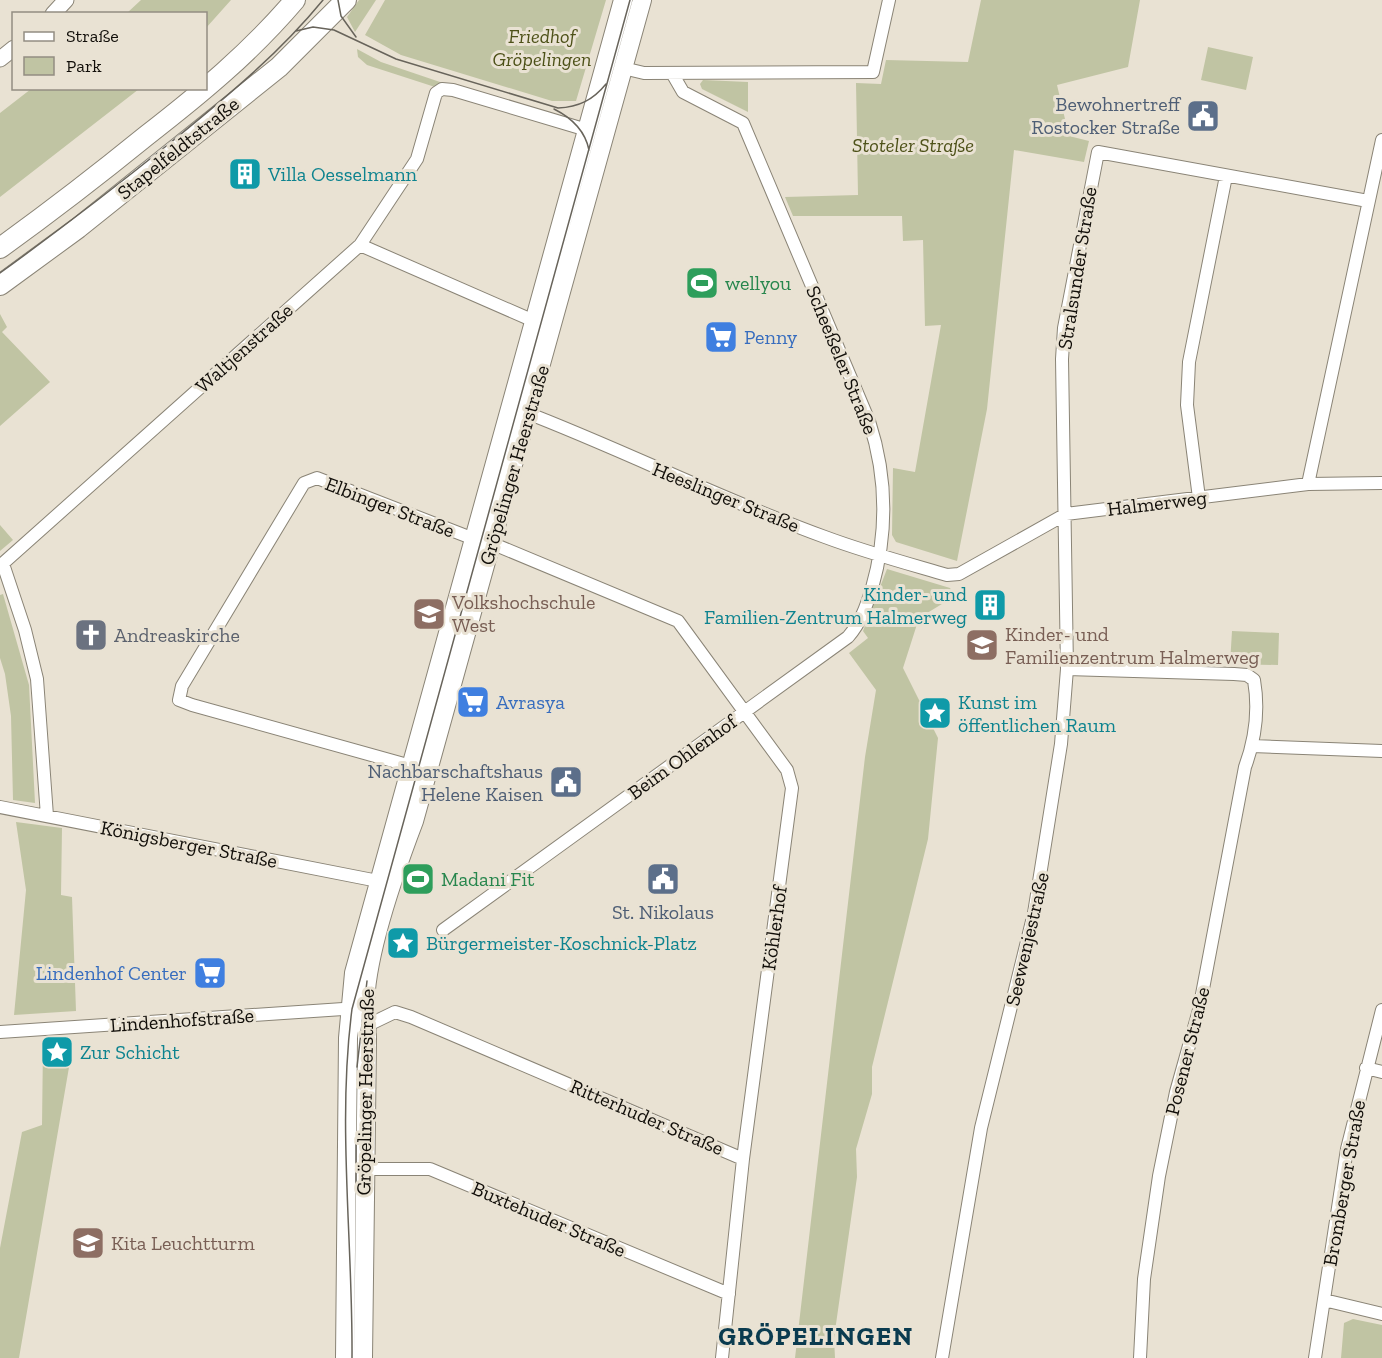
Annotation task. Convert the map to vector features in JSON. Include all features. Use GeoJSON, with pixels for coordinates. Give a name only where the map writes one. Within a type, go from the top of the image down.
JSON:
{"type":"FeatureCollection","features":[{"type":"Feature","properties":{"kind":"main road","name":"Stapelfeldtstraße"},"geometry":{"type":"LineString","coordinates":[[207,88],[264,37],[295,0]]}},
{"type":"Feature","properties":{"kind":"main road","name":"Stapelfeldtstraße"},"geometry":{"type":"LineString","coordinates":[[0,285],[78,228],[279,67],[346,0]]}},
{"type":"Feature","properties":{"kind":"main road","name":"Gröpelinger Heerstraße"},"geometry":{"type":"LineString","coordinates":[[363,1358],[366,1026],[357,1008],[399,857],[414,821],[429,770],[483,541],[510,407],[623,0]]}},
{"type":"Feature","properties":{"kind":"main road","name":"Gröpelinger Heerstraße"},"geometry":{"type":"LineString","coordinates":[[345,1358],[357,1008],[354,973],[411,766],[483,541],[529,414],[642,0]]}},
{"type":"Feature","properties":{"kind":"main road","name":"Stapelfeldtstraße"},"geometry":{"type":"LineString","coordinates":[[0,248],[59,206],[204,90]]}},
{"type":"Feature","properties":{"kind":"street"},"geometry":{"type":"LineString","coordinates":[[55,12],[66,0]]}},
{"type":"Feature","properties":{"kind":"street"},"geometry":{"type":"LineString","coordinates":[[623,68],[644,73],[873,72],[889,0]]}},
{"type":"Feature","properties":{"kind":"street"},"geometry":{"type":"LineString","coordinates":[[0,59],[12,50]]}},
{"type":"Feature","properties":{"kind":"street","name":"Scheeßeler Straße"},"geometry":{"type":"LineString","coordinates":[[672,73],[683,92],[743,123],[872,431],[883,478],[881,555]]}},
{"type":"Feature","properties":{"kind":"street","name":"Waltjenstraße"},"geometry":{"type":"LineString","coordinates":[[2,565],[360,244],[417,159],[436,93],[442,89],[453,90],[587,130]]}},
{"type":"Feature","properties":{"kind":"street"},"geometry":{"type":"LineString","coordinates":[[1308,484],[1382,140]]}},
{"type":"Feature","properties":{"kind":"street","name":"Stralsunder Straße"},"geometry":{"type":"LineString","coordinates":[[1066,514],[1062,359],[1065,328],[1098,152],[1226,176]]}},
{"type":"Feature","properties":{"kind":"street"},"geometry":{"type":"LineString","coordinates":[[1199,498],[1187,405],[1189,362],[1226,176],[1368,201]]}},
{"type":"Feature","properties":{"kind":"street"},"geometry":{"type":"LineString","coordinates":[[360,244],[534,321]]}},
{"type":"Feature","properties":{"kind":"street","name":"Heeslinger Straße"},"geometry":{"type":"LineString","coordinates":[[510,407],[602,442],[647,465],[826,538],[947,575]]}},
{"type":"Feature","properties":{"kind":"street","name":"Elbinger Straße"},"geometry":{"type":"LineString","coordinates":[[411,766],[179,700],[182,686],[304,483],[317,478],[483,541],[678,621],[745,712]]}},
{"type":"Feature","properties":{"kind":"street","name":"Halmerweg"},"geometry":{"type":"LineString","coordinates":[[947,575],[959,574],[969,569],[1066,514],[1308,484],[1382,483]]}},
{"type":"Feature","properties":{"kind":"street","name":"Seewenjestraße"},"geometry":{"type":"LineString","coordinates":[[942,1358],[981,1128],[1025,954],[1043,867],[1061,744],[1066,669],[1066,514]]}},
{"type":"Feature","properties":{"kind":"street","name":"Beim Ohlenhof"},"geometry":{"type":"LineString","coordinates":[[443,930],[848,637],[859,625],[881,555]]}},
{"type":"Feature","properties":{"kind":"street"},"geometry":{"type":"LineString","coordinates":[[2,565],[23,622],[37,679],[47,816]]}},
{"type":"Feature","properties":{"kind":"street","name":"Posener Straße"},"geometry":{"type":"LineString","coordinates":[[1066,669],[1247,675],[1254,680],[1256,693],[1252,747],[1245,767],[1199,1010],[1176,1092],[1159,1176],[1144,1279],[1140,1358]]}},
{"type":"Feature","properties":{"kind":"street","name":"Köhlerhof"},"geometry":{"type":"LineString","coordinates":[[743,1159],[792,788],[787,770],[745,712]]}},
{"type":"Feature","properties":{"kind":"street"},"geometry":{"type":"LineString","coordinates":[[1252,747],[1382,751]]}},
{"type":"Feature","properties":{"kind":"street","name":"Königsberger Straße"},"geometry":{"type":"LineString","coordinates":[[0,807],[378,881]]}},
{"type":"Feature","properties":{"kind":"street","name":"Lindenhofstraße"},"geometry":{"type":"LineString","coordinates":[[0,1032],[357,1008]]}},
{"type":"Feature","properties":{"kind":"street","name":"Bromberger Straße"},"geometry":{"type":"LineString","coordinates":[[1315,1358],[1347,1149],[1382,1010]]}},
{"type":"Feature","properties":{"kind":"street","name":"Ritterhuder Straße"},"geometry":{"type":"LineString","coordinates":[[366,1026],[395,1012],[411,1017],[743,1159],[722,1358]]}},
{"type":"Feature","properties":{"kind":"street"},"geometry":{"type":"LineString","coordinates":[[1366,1068],[1382,1072]]}},
{"type":"Feature","properties":{"kind":"street","name":"Buxtehuder Straße"},"geometry":{"type":"LineString","coordinates":[[363,1169],[430,1169],[729,1294]]}},
{"type":"Feature","properties":{"kind":"street"},"geometry":{"type":"LineString","coordinates":[[1324,1300],[1382,1314]]}},
{"type":"Feature","properties":{"kind":"green space"},"geometry":{"type":"Polygon","coordinates":[[[141,0],[231,0],[207,27],[207,12],[128,12],[141,0]]]}},
{"type":"Feature","properties":{"kind":"green space"},"geometry":{"type":"Polygon","coordinates":[[[359,0],[376,0],[355,32],[347,17],[359,0]]]}},
{"type":"Feature","properties":{"kind":"green space","name":"Friedhof Gröpelingen"},"geometry":{"type":"Polygon","coordinates":[[[385,0],[606,0],[576,101],[552,101],[401,55],[365,35],[385,0]]]}},
{"type":"Feature","properties":{"kind":"green space","name":"Stoteler Straße"},"geometry":{"type":"Polygon","coordinates":[[[981,0],[1140,0],[1128,67],[1057,85],[1069,136],[1089,141],[1084,162],[1014,150],[987,409],[957,561],[896,542],[892,535],[893,468],[915,472],[941,325],[925,326],[923,240],[903,241],[902,216],[793,216],[785,197],[858,195],[856,83],[881,84],[886,60],[968,62],[981,0]]]}},
{"type":"Feature","properties":{"kind":"green space"},"geometry":{"type":"Polygon","coordinates":[[[1208,47],[1253,57],[1246,90],[1201,80],[1208,47]]]}},
{"type":"Feature","properties":{"kind":"green space"},"geometry":{"type":"Polygon","coordinates":[[[357,49],[381,62],[443,83],[435,87],[367,65],[358,57],[357,49]]]}},
{"type":"Feature","properties":{"kind":"green space"},"geometry":{"type":"Polygon","coordinates":[[[703,80],[748,82],[748,112],[702,89],[700,84],[703,80]]]}},
{"type":"Feature","properties":{"kind":"green space"},"geometry":{"type":"Polygon","coordinates":[[[30,90],[138,90],[0,197],[0,113],[30,90]]]}},
{"type":"Feature","properties":{"kind":"green space"},"geometry":{"type":"Polygon","coordinates":[[[0,314],[7,327],[2,332],[50,382],[0,426],[0,314]]]}},
{"type":"Feature","properties":{"kind":"green space"},"geometry":{"type":"Polygon","coordinates":[[[0,525],[13,540],[0,551],[0,525]]]}},
{"type":"Feature","properties":{"kind":"green space"},"geometry":{"type":"Polygon","coordinates":[[[887,569],[950,588],[955,596],[919,618],[903,668],[938,738],[928,839],[872,1067],[872,1094],[856,1149],[857,1177],[834,1338],[835,1358],[795,1358],[865,757],[876,690],[849,653],[868,638],[863,631],[887,569]]]}},
{"type":"Feature","properties":{"kind":"green space"},"geometry":{"type":"Polygon","coordinates":[[[3,594],[29,685],[35,803],[13,800],[11,716],[5,674],[0,658],[0,595],[3,594]]]}},
{"type":"Feature","properties":{"kind":"green space"},"geometry":{"type":"Polygon","coordinates":[[[1232,631],[1279,633],[1278,665],[1230,664],[1232,631]]]}},
{"type":"Feature","properties":{"kind":"green space"},"geometry":{"type":"Polygon","coordinates":[[[16,822],[62,828],[61,895],[72,897],[76,1011],[14,1015],[26,890],[16,822]]]}},
{"type":"Feature","properties":{"kind":"green space"},"geometry":{"type":"Polygon","coordinates":[[[73,1044],[19,1358],[0,1358],[0,1248],[22,1132],[42,1125],[43,1045],[73,1044]]]}},
{"type":"Feature","properties":{"kind":"green space"},"geometry":{"type":"Polygon","coordinates":[[[1353,1319],[1382,1325],[1382,1358],[1341,1358],[1344,1323],[1353,1319]]]}},
{"type":"Feature","properties":{"kind":"tram line"},"geometry":{"type":"LineString","coordinates":[[0,273],[107,193],[211,109],[269,58],[323,0]]}},
{"type":"Feature","properties":{"kind":"tram line"},"geometry":{"type":"LineString","coordinates":[[338,0],[341,16],[356,37]]}},
{"type":"Feature","properties":{"kind":"tram line"},"geometry":{"type":"LineString","coordinates":[[352,1358],[346,1139],[348,1052],[352,1009],[630,0]]}},
{"type":"Feature","properties":{"kind":"tram line"},"geometry":{"type":"LineString","coordinates":[[296,31],[313,27],[334,30],[396,59],[558,108],[585,102],[606,84]]}},
{"type":"Feature","properties":{"kind":"tram line"},"geometry":{"type":"LineString","coordinates":[[554,109],[577,125],[589,150]]}},
{"type":"Feature","properties":{"kind":"tram line"},"geometry":{"type":"LineString","coordinates":[[357,1067],[367,981]]}},
{"type":"Feature","properties":{"kind":"tram line"},"geometry":{"type":"LineString","coordinates":[[356,1139],[356,1187]]}},
{"type":"Feature","properties":{"kind":"place","name":"Bewohnertreff Rostocker Straße"},"geometry":{"type":"Point","coordinates":[1203,116]}},
{"type":"Feature","properties":{"kind":"place","name":"Villa Oesselmann"},"geometry":{"type":"Point","coordinates":[245,174]}},
{"type":"Feature","properties":{"kind":"place","name":"wellyou"},"geometry":{"type":"Point","coordinates":[702,283]}},
{"type":"Feature","properties":{"kind":"place","name":"Penny"},"geometry":{"type":"Point","coordinates":[721,337]}},
{"type":"Feature","properties":{"kind":"place","name":"Kinder- und Familien-Zentrum Halmerweg"},"geometry":{"type":"Point","coordinates":[990,605]}},
{"type":"Feature","properties":{"kind":"place","name":"Volkshochschule West"},"geometry":{"type":"Point","coordinates":[429,614]}},
{"type":"Feature","properties":{"kind":"place","name":"Andreaskirche"},"geometry":{"type":"Point","coordinates":[91,635]}},
{"type":"Feature","properties":{"kind":"place","name":"Kinder- und Familienzentrum Halmerweg"},"geometry":{"type":"Point","coordinates":[982,645]}},
{"type":"Feature","properties":{"kind":"place","name":"Avrasya"},"geometry":{"type":"Point","coordinates":[473,702]}},
{"type":"Feature","properties":{"kind":"place","name":"Kunst im öffentlichen Raum"},"geometry":{"type":"Point","coordinates":[935,713]}},
{"type":"Feature","properties":{"kind":"place","name":"Nachbarschaftshaus Helene Kaisen"},"geometry":{"type":"Point","coordinates":[566,782]}},
{"type":"Feature","properties":{"kind":"place","name":"Madani Fit"},"geometry":{"type":"Point","coordinates":[418,879]}},
{"type":"Feature","properties":{"kind":"place","name":"St. Nikolaus"},"geometry":{"type":"Point","coordinates":[663,879]}},
{"type":"Feature","properties":{"kind":"place","name":"Bürgermeister-Koschnick-Platz"},"geometry":{"type":"Point","coordinates":[403,943]}},
{"type":"Feature","properties":{"kind":"place","name":"Lindenhof Center"},"geometry":{"type":"Point","coordinates":[210,973]}},
{"type":"Feature","properties":{"kind":"place","name":"Zur Schicht"},"geometry":{"type":"Point","coordinates":[57,1052]}},
{"type":"Feature","properties":{"kind":"place","name":"Kita Leuchtturm"},"geometry":{"type":"Point","coordinates":[88,1243]}},
{"type":"Feature","properties":{"kind":"district","name":"GRÖPELINGEN"},"geometry":{"type":"Point","coordinates":[816,1336]}}]}
